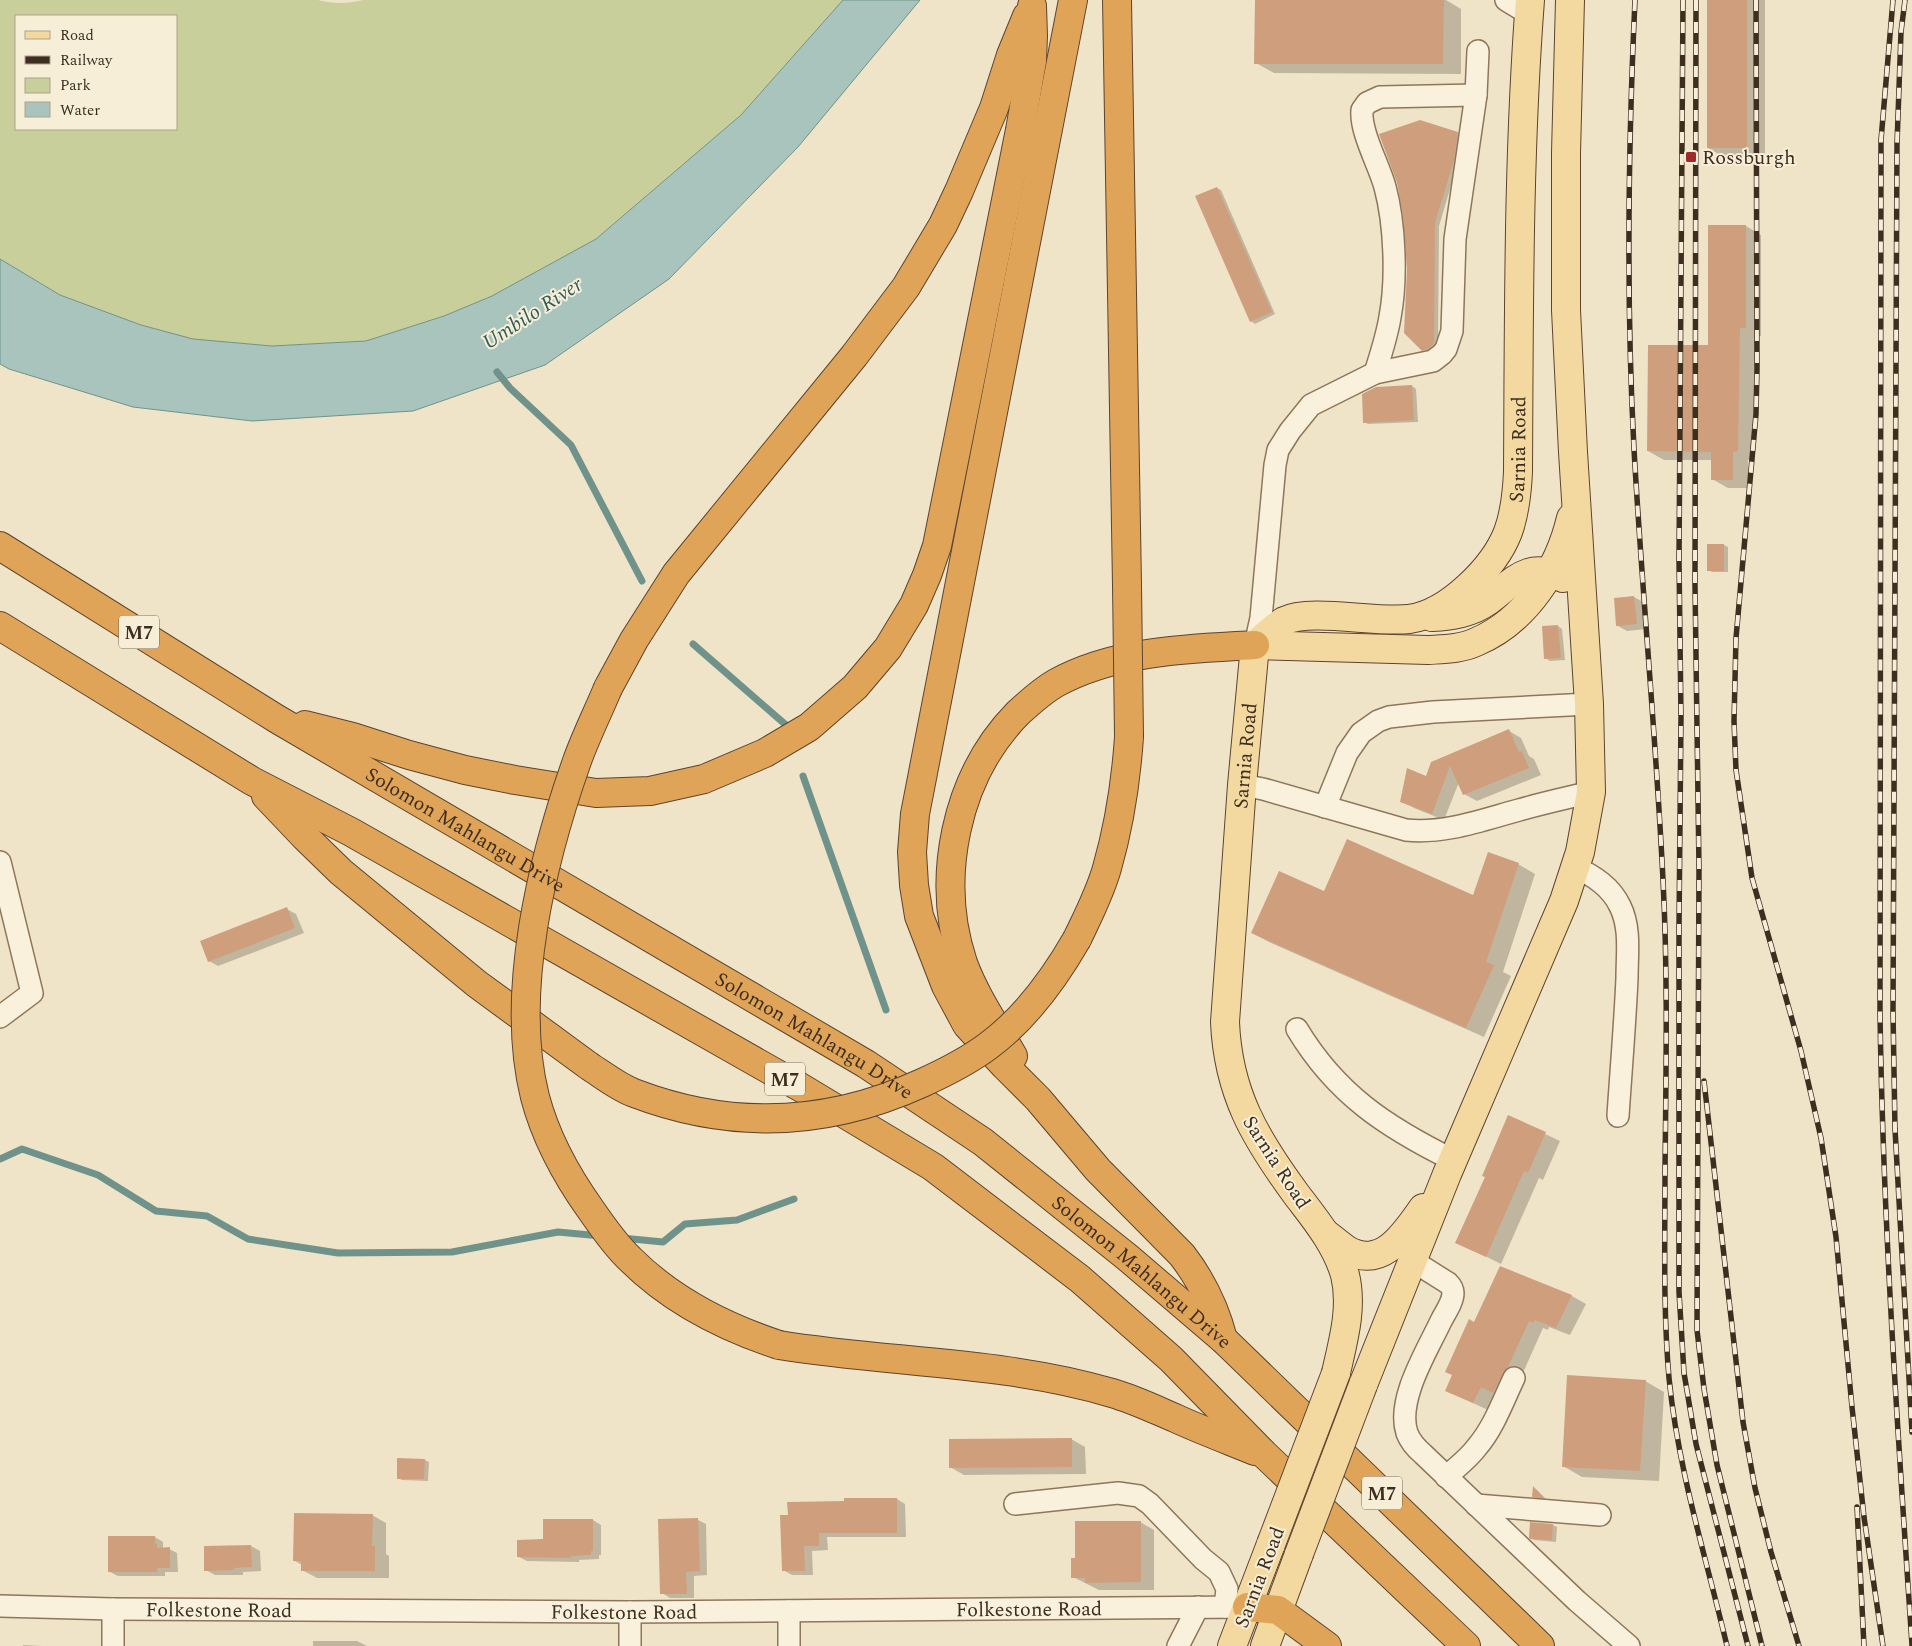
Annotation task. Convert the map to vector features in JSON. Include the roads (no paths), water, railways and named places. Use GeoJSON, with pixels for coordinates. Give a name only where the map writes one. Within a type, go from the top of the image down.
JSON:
{"type":"FeatureCollection","features":[{"type":"Feature","properties":{"kind":"highway"},"geometry":{"type":"LineString","coordinates":[[1073,0],[917,805],[912,852],[914,885],[919,916],[946,986],[967,1025],[1038,1099],[1098,1170],[1182,1255],[1194,1270],[1208,1294],[1224,1339]]}},
{"type":"Feature","properties":{"kind":"highway"},"geometry":{"type":"LineString","coordinates":[[252,781],[341,872],[477,984],[589,1066],[632,1093],[688,1110],[735,1118],[790,1118],[846,1110],[878,1102],[959,1064],[988,1046],[1013,1024],[1046,987],[1077,938],[1094,903],[1118,826],[1127,762],[1129,737],[1127,585],[1116,0]]}},
{"type":"Feature","properties":{"kind":"highway"},"geometry":{"type":"LineString","coordinates":[[1032,3],[1011,55],[994,108],[963,182],[943,225],[906,287],[860,349],[676,574],[634,640],[608,688],[578,759],[550,850],[530,948],[526,1010],[527,1049],[535,1097],[549,1138],[569,1179],[600,1223],[629,1259],[695,1309],[746,1334],[779,1345],[832,1354],[1021,1373],[1113,1393],[1264,1454]]}},
{"type":"Feature","properties":{"kind":"highway"},"geometry":{"type":"LineString","coordinates":[[277,719],[353,737],[409,755],[515,780],[596,793],[650,790],[704,779],[765,753],[809,727],[855,686],[888,648],[910,611],[927,575],[937,546],[1022,120],[1032,62],[1032,3]]}},
{"type":"Feature","properties":{"kind":"highway","name":"Solomon Mahlangu Drive"},"geometry":{"type":"LineString","coordinates":[[0,546],[277,719],[866,1064],[983,1142],[1127,1257],[1224,1339],[1540,1646]]}},
{"type":"Feature","properties":{"kind":"highway","name":"M7"},"geometry":{"type":"LineString","coordinates":[[0,626],[252,781],[368,842],[800,1087],[933,1167],[1080,1279],[1172,1359],[1264,1454],[1466,1646]]}},
{"type":"Feature","properties":{"kind":"highway"},"geometry":{"type":"LineString","coordinates":[[1038,1099],[973,986],[964,964],[954,925],[951,892],[957,826],[964,803],[982,760],[1003,729],[1028,704],[1057,682],[1106,663],[1130,657],[1194,649],[1255,645]]}},
{"type":"Feature","properties":{"kind":"highway"},"geometry":{"type":"LineString","coordinates":[[1236,1607],[1278,1610],[1327,1646]]}},
{"type":"Feature","properties":{"kind":"main road","name":"Sarnia Road"},"geometry":{"type":"LineString","coordinates":[[1265,1646],[1363,1385],[1450,1167],[1564,901],[1580,852],[1591,792],[1588,704],[1566,310],[1566,153],[1570,0]]}},
{"type":"Feature","properties":{"kind":"main road","name":"Sarnia Road"},"geometry":{"type":"LineString","coordinates":[[1232,1646],[1236,1607],[1271,1544],[1336,1373],[1347,1321],[1345,1277],[1340,1262],[1324,1233],[1279,1171],[1258,1137],[1240,1102],[1229,1065],[1225,1022],[1242,785],[1255,645],[1284,621],[1309,615],[1362,619],[1407,619],[1421,617],[1446,604],[1485,568],[1498,552],[1507,534],[1516,502],[1518,472],[1519,309],[1525,62],[1529,7]]}},
{"type":"Feature","properties":{"kind":"main road"},"geometry":{"type":"LineString","coordinates":[[1255,645],[1428,650],[1453,649],[1475,643],[1493,634],[1509,622],[1538,591],[1561,552],[1576,498]]}},
{"type":"Feature","properties":{"kind":"main road"},"geometry":{"type":"LineString","coordinates":[[1421,617],[1450,616],[1470,610],[1488,601],[1506,585],[1520,576],[1535,572],[1550,572],[1581,589]]}},
{"type":"Feature","properties":{"kind":"main road"},"geometry":{"type":"LineString","coordinates":[[1324,1233],[1354,1252],[1364,1256],[1379,1254],[1398,1242],[1450,1167]]}},
{"type":"Feature","properties":{"kind":"street"},"geometry":{"type":"LineString","coordinates":[[1506,0],[1529,7]]}},
{"type":"Feature","properties":{"kind":"street"},"geometry":{"type":"LineString","coordinates":[[1255,645],[1261,618],[1272,489],[1278,450],[1290,431],[1310,405],[1375,373],[1433,362],[1442,354],[1450,341],[1452,331],[1455,239],[1476,95],[1478,51]]}},
{"type":"Feature","properties":{"kind":"street"},"geometry":{"type":"LineString","coordinates":[[1375,373],[1387,336],[1391,316],[1392,225],[1385,184],[1364,125],[1362,110],[1366,103],[1380,97],[1476,95]]}},
{"type":"Feature","properties":{"kind":"street"},"geometry":{"type":"LineString","coordinates":[[1325,807],[1347,753],[1361,733],[1378,721],[1396,716],[1434,712],[1588,704]]}},
{"type":"Feature","properties":{"kind":"street"},"geometry":{"type":"LineString","coordinates":[[1242,785],[1406,830],[1425,831],[1464,826],[1591,792]]}},
{"type":"Feature","properties":{"kind":"street"},"geometry":{"type":"LineString","coordinates":[[0,862],[32,993],[0,1017]]}},
{"type":"Feature","properties":{"kind":"street"},"geometry":{"type":"LineString","coordinates":[[1575,867],[1596,878],[1607,888],[1616,898],[1625,919],[1627,954],[1626,992],[1618,1116]]}},
{"type":"Feature","properties":{"kind":"street"},"geometry":{"type":"LineString","coordinates":[[1297,1028],[1310,1051],[1345,1091],[1386,1124],[1416,1142],[1450,1167]]}},
{"type":"Feature","properties":{"kind":"street"},"geometry":{"type":"LineString","coordinates":[[1413,1261],[1448,1283],[1452,1287],[1453,1293],[1448,1308],[1411,1386],[1404,1414],[1407,1434],[1411,1441],[1446,1477],[1577,1601],[1629,1646]]}},
{"type":"Feature","properties":{"kind":"street"},"geometry":{"type":"LineString","coordinates":[[1446,1477],[1482,1442],[1514,1378]]}},
{"type":"Feature","properties":{"kind":"street"},"geometry":{"type":"LineString","coordinates":[[1015,1504],[1118,1493],[1139,1496],[1150,1504],[1218,1572],[1236,1607]]}},
{"type":"Feature","properties":{"kind":"street"},"geometry":{"type":"LineString","coordinates":[[1476,1505],[1600,1515]]}},
{"type":"Feature","properties":{"kind":"street","name":"Folkestone Road"},"geometry":{"type":"LineString","coordinates":[[0,1606],[113,1609],[630,1612],[1236,1607]]}},
{"type":"Feature","properties":{"kind":"street"},"geometry":{"type":"LineString","coordinates":[[1178,1646],[1198,1607]]}},
{"type":"Feature","properties":{"kind":"street"},"geometry":{"type":"LineString","coordinates":[[113,1609],[113,1646]]}},
{"type":"Feature","properties":{"kind":"street"},"geometry":{"type":"LineString","coordinates":[[789,1611],[789,1646]]}},
{"type":"Feature","properties":{"kind":"street"},"geometry":{"type":"LineString","coordinates":[[630,1612],[630,1646]]}},
{"type":"Feature","properties":{"kind":"water","name":"Umbilo River"},"geometry":{"type":"Polygon","coordinates":[[[843,0],[920,0],[798,147],[669,279],[545,365],[413,411],[252,421],[133,407],[9,369],[0,364],[0,259],[60,295],[141,325],[193,339],[272,346],[366,341],[444,316],[492,296],[596,239],[741,115],[843,0]]]}},
{"type":"Feature","properties":{"kind":"waterway"},"geometry":{"type":"LineString","coordinates":[[497,372],[510,388],[571,445],[642,581]]}},
{"type":"Feature","properties":{"kind":"waterway"},"geometry":{"type":"LineString","coordinates":[[693,644],[786,725]]}},
{"type":"Feature","properties":{"kind":"waterway"},"geometry":{"type":"LineString","coordinates":[[803,776],[886,1010]]}},
{"type":"Feature","properties":{"kind":"waterway"},"geometry":{"type":"LineString","coordinates":[[0,1159],[22,1149],[98,1175],[156,1211],[207,1216],[248,1239],[338,1253],[452,1252],[558,1232],[601,1236]]}},
{"type":"Feature","properties":{"kind":"waterway"},"geometry":{"type":"LineString","coordinates":[[622,1238],[663,1242],[685,1224],[737,1220],[794,1199]]}},
{"type":"Feature","properties":{"kind":"railway"},"geometry":{"type":"LineString","coordinates":[[1635,0],[1629,168],[1631,393],[1665,916],[1665,1275],[1667,1352],[1673,1412],[1679,1446],[1727,1646]]}},
{"type":"Feature","properties":{"kind":"railway"},"geometry":{"type":"LineString","coordinates":[[1683,0],[1679,560],[1681,717],[1679,1292],[1684,1373],[1696,1444],[1748,1646]]}},
{"type":"Feature","properties":{"kind":"railway"},"geometry":{"type":"LineString","coordinates":[[1696,0],[1695,585],[1699,868],[1697,1330],[1704,1389],[1717,1465],[1762,1646]]}},
{"type":"Feature","properties":{"kind":"railway"},"geometry":{"type":"LineString","coordinates":[[1756,0],[1756,414],[1736,638],[1734,721],[1736,770],[1752,878],[1801,1051],[1821,1138],[1836,1237],[1864,1517],[1883,1646]]}},
{"type":"Feature","properties":{"kind":"railway"},"geometry":{"type":"LineString","coordinates":[[1893,0],[1881,140],[1880,1013],[1884,1171],[1912,1645]]}},
{"type":"Feature","properties":{"kind":"railway"},"geometry":{"type":"LineString","coordinates":[[1905,0],[1901,32],[1897,144],[1893,1012],[1895,1129],[1912,1432]]}},
{"type":"Feature","properties":{"kind":"railway"},"geometry":{"type":"LineString","coordinates":[[1704,1081],[1743,1422],[1755,1488],[1771,1552],[1799,1646]]}},
{"type":"Feature","properties":{"kind":"railway"},"geometry":{"type":"LineString","coordinates":[[1857,1507],[1864,1646]]}},
{"type":"Feature","properties":{"kind":"place","name":"Rossburgh"},"geometry":{"type":"Point","coordinates":[1691,157]}}]}
